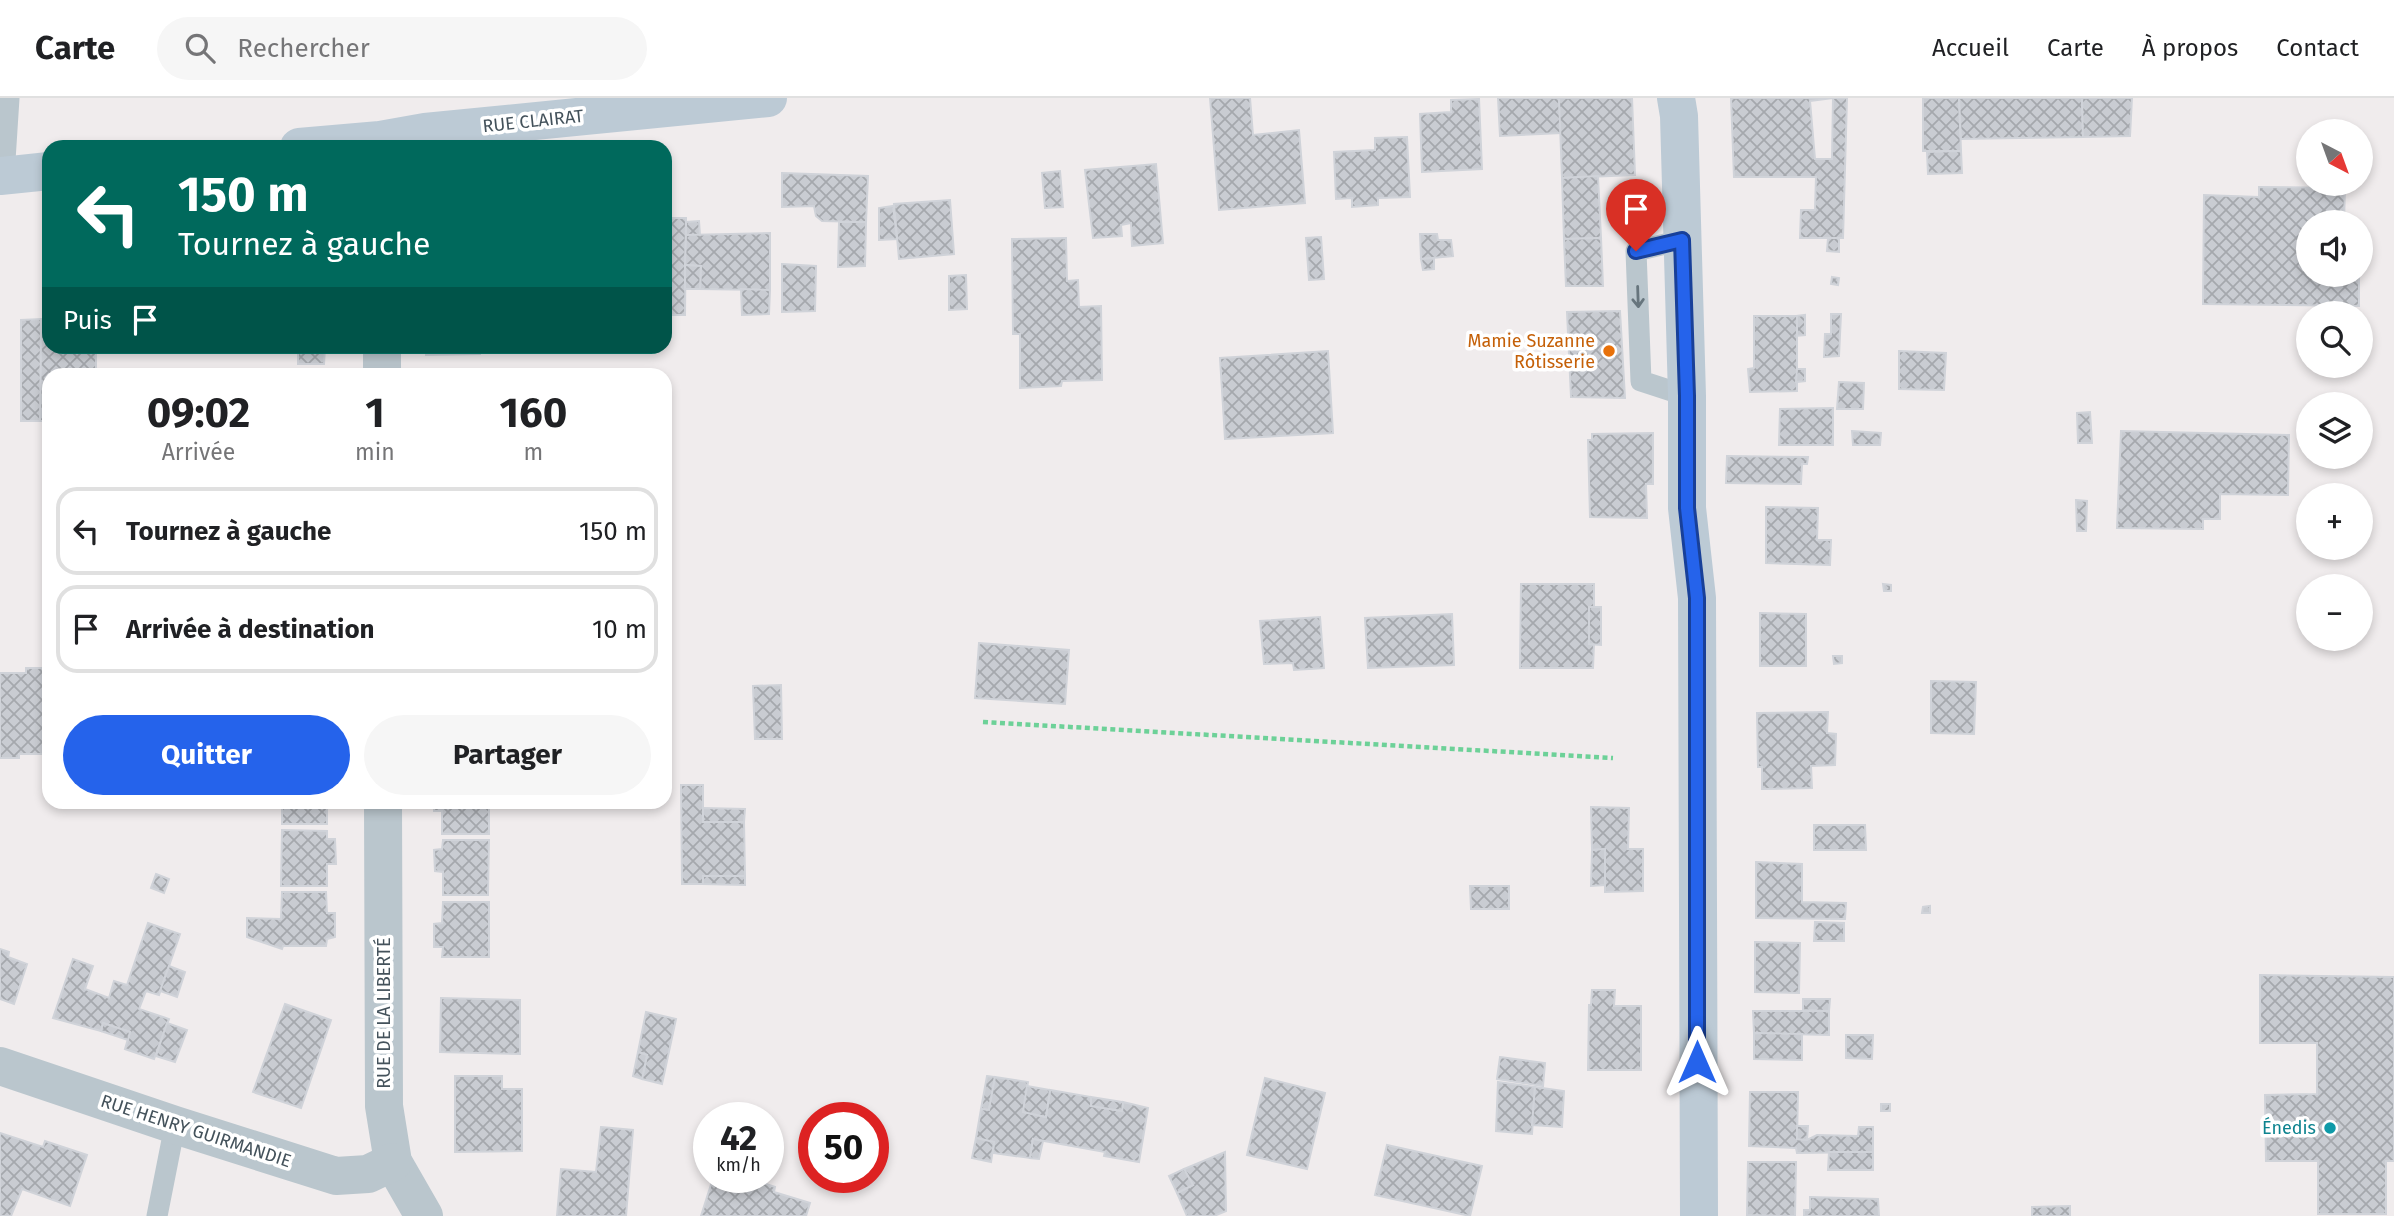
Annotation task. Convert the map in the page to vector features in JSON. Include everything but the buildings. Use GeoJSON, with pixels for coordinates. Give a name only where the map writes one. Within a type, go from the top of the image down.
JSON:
{"type":"FeatureCollection","features":[{"type":"Feature","properties":{"kind":"main road","name":"RUE CLAIRAT"},"geometry":{"type":"LineString","coordinates":[[395,140],[425,132],[768,98]]}},
{"type":"Feature","properties":{"kind":"main road"},"geometry":{"type":"LineString","coordinates":[[1680,104],[1687,508],[1697,598],[1699,1216]]}},
{"type":"Feature","properties":{"kind":"main road"},"geometry":{"type":"LineString","coordinates":[[2,176],[42,172]]}},
{"type":"Feature","properties":{"kind":"main road"},"geometry":{"type":"LineString","coordinates":[[1673,1216],[1677,1158],[1697,1011]]}},
{"type":"Feature","properties":{"kind":"street","name":"RUE DE LA LIBERTÉ"},"geometry":{"type":"LineString","coordinates":[[383,809],[384,1106],[393,1162],[424,1216]]}},
{"type":"Feature","properties":{"kind":"street","name":"RUE HENRY GUIRMANDIE"},"geometry":{"type":"LineString","coordinates":[[0,1066],[336,1176],[368,1174],[393,1162]]}},
{"type":"Feature","properties":{"kind":"lane"},"geometry":{"type":"LineString","coordinates":[[2,176],[9,98]]}},
{"type":"Feature","properties":{"kind":"lane"},"geometry":{"type":"LineString","coordinates":[[157,1216],[175,1125]]}},
{"type":"Feature","properties":{"kind":"path"},"geometry":{"type":"LineString","coordinates":[[982,722],[1613,758]]}},
{"type":"Feature","properties":{"kind":"place","name":"Mamie Suzanne Rôtisserie"},"geometry":{"type":"Point","coordinates":[1609,351]}},
{"type":"Feature","properties":{"kind":"place","name":"Énedis"},"geometry":{"type":"Point","coordinates":[2330,1128]}},
{"type":"Feature","properties":{"kind":"route"},"geometry":{"type":"LineString","coordinates":[[1636,251],[1682,240],[1687,508],[1697,598],[1697,1062]]}}]}
